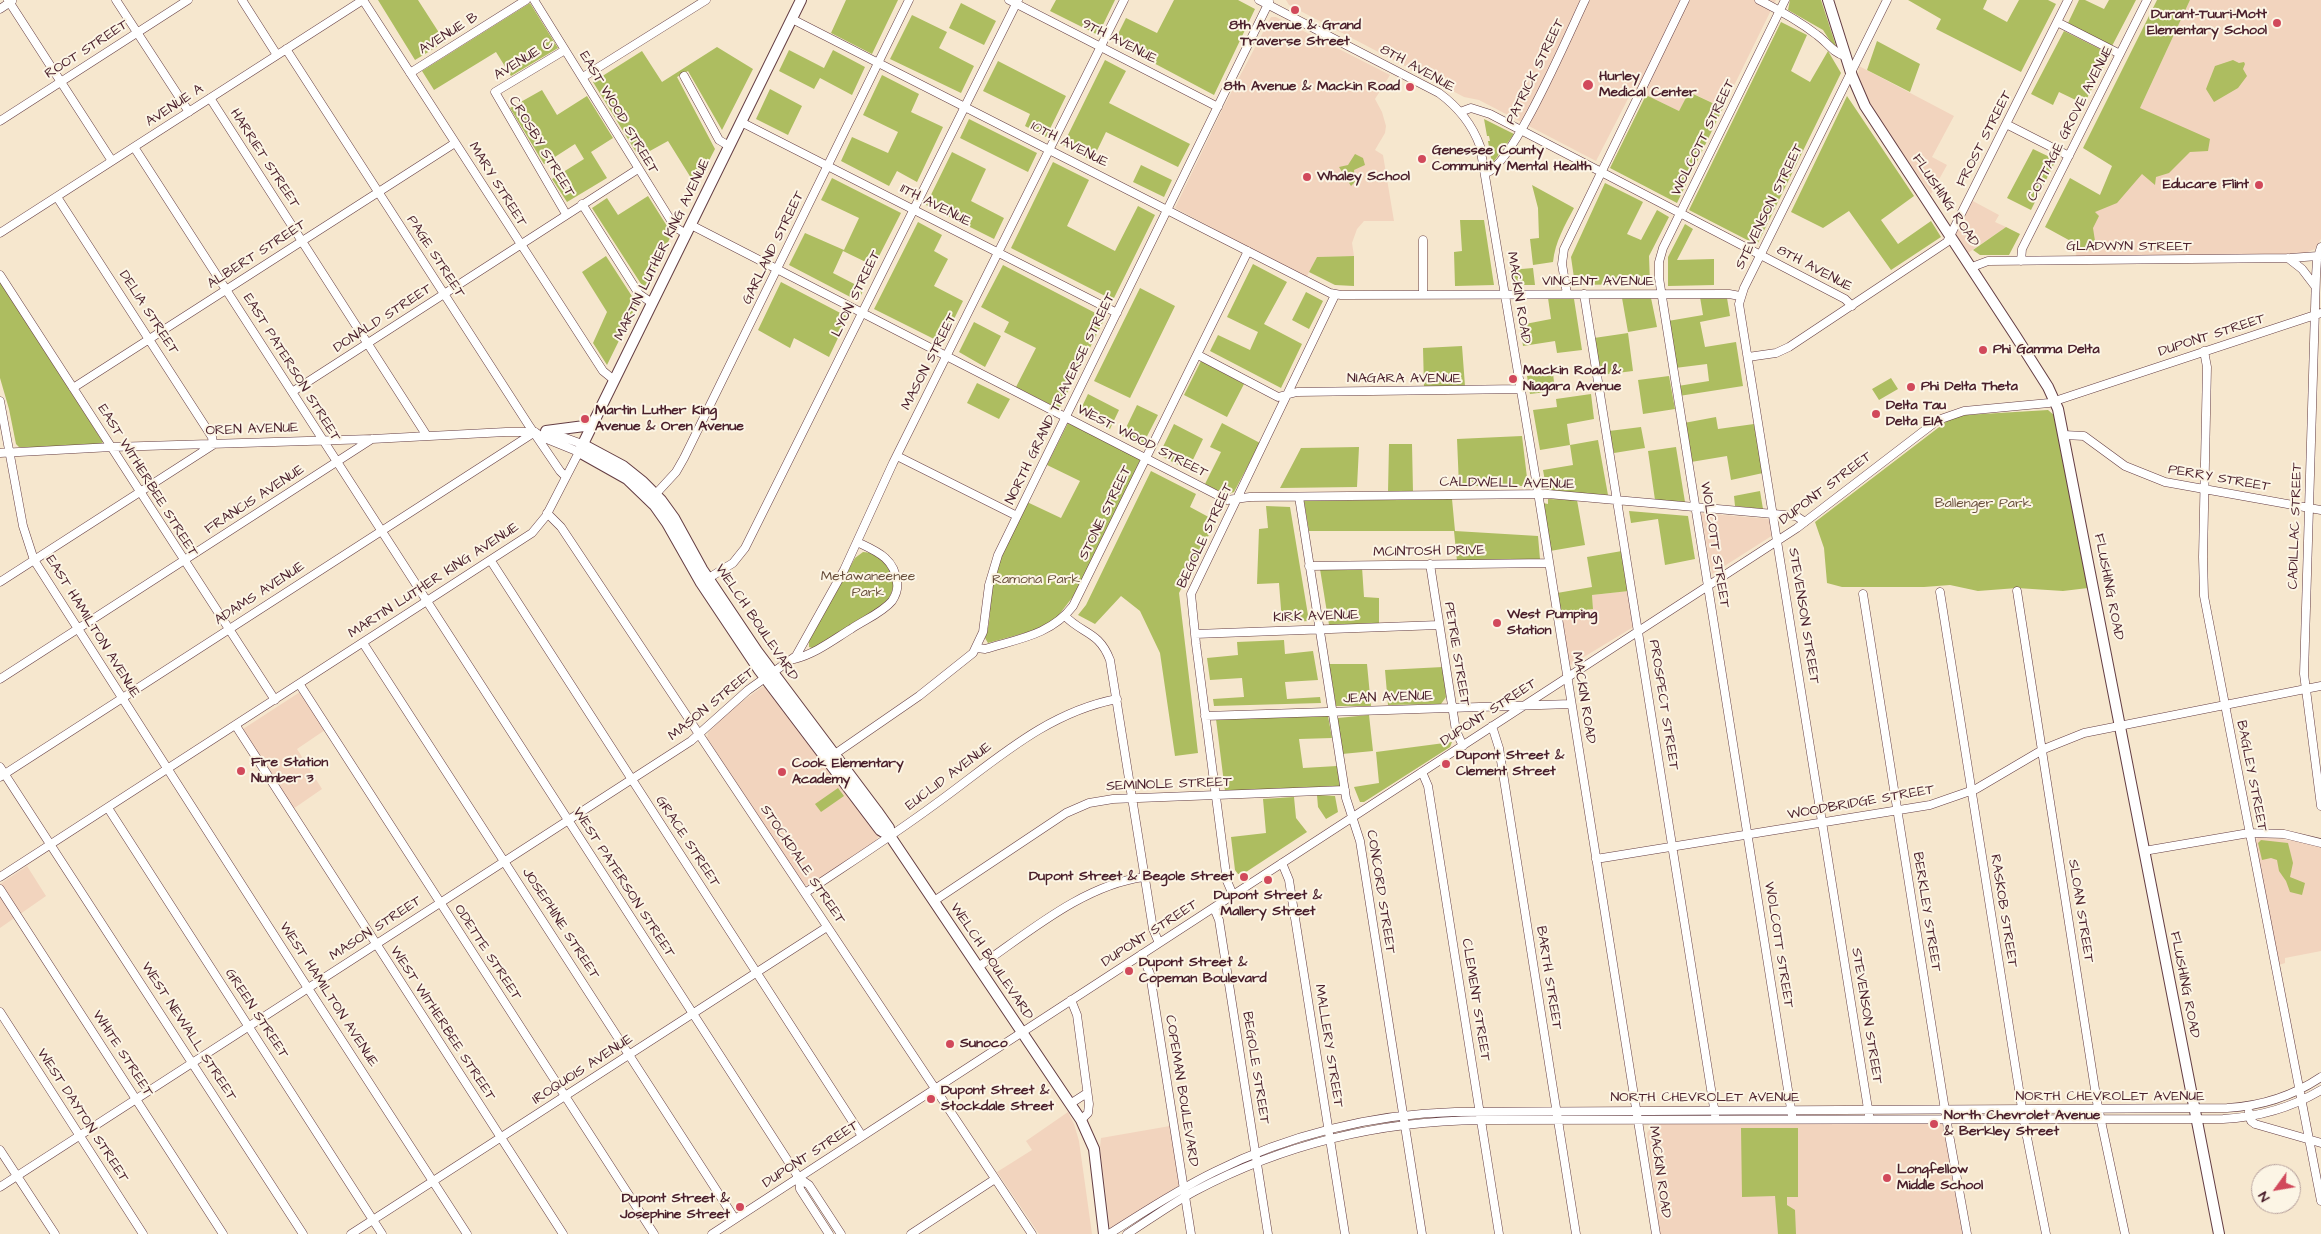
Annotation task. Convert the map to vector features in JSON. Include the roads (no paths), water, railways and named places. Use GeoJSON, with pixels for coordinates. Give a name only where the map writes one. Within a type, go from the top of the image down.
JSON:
{"type":"FeatureCollection","features":[{"type":"Feature","properties":{"kind":"main road","name":"MARTIN LUTHER KING AVENUE"},"geometry":{"type":"LineString","coordinates":[[581,448],[801,0]]}},
{"type":"Feature","properties":{"kind":"main road","name":"FLUSHING ROAD"},"geometry":{"type":"LineString","coordinates":[[1828,0],[1851,72],[1868,110],[1972,266],[2055,401],[2064,435],[2219,1234]]}},
{"type":"Feature","properties":{"kind":"main road"},"geometry":{"type":"LineString","coordinates":[[540,432],[592,426]]}},
{"type":"Feature","properties":{"kind":"main road","name":"WELCH BOULEVARD"},"geometry":{"type":"LineString","coordinates":[[581,448],[653,497],[665,520],[769,676],[832,757],[882,832],[890,836],[1081,1120],[1094,1149],[1104,1234]]}},
{"type":"Feature","properties":{"kind":"street"},"geometry":{"type":"LineString","coordinates":[[116,0],[189,112]]}},
{"type":"Feature","properties":{"kind":"street","name":"ROOT STREET"},"geometry":{"type":"LineString","coordinates":[[0,121],[188,0]]}},
{"type":"Feature","properties":{"kind":"street"},"geometry":{"type":"LineString","coordinates":[[242,0],[277,55]]}},
{"type":"Feature","properties":{"kind":"street","name":"AVENUE A"},"geometry":{"type":"LineString","coordinates":[[0,233],[363,0]]}},
{"type":"Feature","properties":{"kind":"street","name":"MARY STREET"},"geometry":{"type":"LineString","coordinates":[[363,0],[603,371],[614,380]]}},
{"type":"Feature","properties":{"kind":"street","name":"AVENUE B"},"geometry":{"type":"LineString","coordinates":[[410,73],[526,0]]}},
{"type":"Feature","properties":{"kind":"street","name":"EAST WOOD STREET"},"geometry":{"type":"LineString","coordinates":[[534,0],[674,227],[688,230]]}},
{"type":"Feature","properties":{"kind":"street"},"geometry":{"type":"LineString","coordinates":[[583,77],[706,0]]}},
{"type":"Feature","properties":{"kind":"street","name":"GARLAND STREET"},"geometry":{"type":"LineString","coordinates":[[653,497],[684,458],[909,0]]}},
{"type":"Feature","properties":{"kind":"street","name":"MASON STREET"},"geometry":{"type":"LineString","coordinates":[[0,1187],[699,735],[733,702],[794,659],[844,570],[946,356],[1124,0]]}},
{"type":"Feature","properties":{"kind":"street","name":"8TH AVENUE"},"geometry":{"type":"LineString","coordinates":[[1259,0],[1268,2],[1423,84],[1444,97],[1460,112],[1467,108],[1484,111],[1846,299],[1852,306]]}},
{"type":"Feature","properties":{"kind":"street","name":"PATRICK STREET"},"geometry":{"type":"LineString","coordinates":[[1486,173],[1496,166],[1521,130],[1585,0]]}},
{"type":"Feature","properties":{"kind":"street"},"geometry":{"type":"LineString","coordinates":[[1567,294],[1562,264],[1563,253],[1685,0]]}},
{"type":"Feature","properties":{"kind":"street"},"geometry":{"type":"LineString","coordinates":[[1758,0],[1780,11],[1818,35],[1836,52],[1846,56]]}},
{"type":"Feature","properties":{"kind":"street","name":"WOLCOTT STREET"},"geometry":{"type":"LineString","coordinates":[[1785,0],[1661,255],[1660,294],[1709,585],[1793,1119]]}},
{"type":"Feature","properties":{"kind":"street","name":"STEVENSON STREET"},"geometry":{"type":"LineString","coordinates":[[1869,1119],[1774,514],[1740,313],[1740,296],[1887,0]]}},
{"type":"Feature","properties":{"kind":"street","name":"FROST STREET"},"geometry":{"type":"LineString","coordinates":[[1748,357],[1786,350],[1944,244],[1951,235],[2068,0]]}},
{"type":"Feature","properties":{"kind":"street","name":"COTTAGE GROVE AVENUE"},"geometry":{"type":"LineString","coordinates":[[2022,261],[2022,249],[2147,0]]}},
{"type":"Feature","properties":{"kind":"street"},"geometry":{"type":"LineString","coordinates":[[0,9],[10,1],[112,161]]}},
{"type":"Feature","properties":{"kind":"street","name":"9TH AVENUE"},"geometry":{"type":"LineString","coordinates":[[1014,1],[1218,107]]}},
{"type":"Feature","properties":{"kind":"street","name":"LYON STREET"},"geometry":{"type":"LineString","coordinates":[[705,581],[733,563],[743,552],[965,106],[1014,1]]}},
{"type":"Feature","properties":{"kind":"street","name":"NORTH GRAND TRAVERSE STREET"},"geometry":{"type":"LineString","coordinates":[[832,757],[952,671],[977,648],[985,625],[991,575],[1268,2]]}},
{"type":"Feature","properties":{"kind":"street","name":"10TH AVENUE"},"geometry":{"type":"LineString","coordinates":[[792,18],[1248,251],[1316,288],[1335,295]]}},
{"type":"Feature","properties":{"kind":"street"},"geometry":{"type":"LineString","coordinates":[[2057,22],[2120,54]]}},
{"type":"Feature","properties":{"kind":"street","name":"PAGE STREET"},"geometry":{"type":"LineString","coordinates":[[286,49],[444,294],[540,432],[560,471],[566,477]]}},
{"type":"Feature","properties":{"kind":"street","name":"AVENUE C"},"geometry":{"type":"LineString","coordinates":[[495,92],[565,50]]}},
{"type":"Feature","properties":{"kind":"street"},"geometry":{"type":"LineString","coordinates":[[684,76],[719,138],[729,146]]}},
{"type":"Feature","properties":{"kind":"street","name":"CROSBY STREET"},"geometry":{"type":"LineString","coordinates":[[495,92],[566,214]]}},
{"type":"Feature","properties":{"kind":"street","name":"HARRIET STREET"},"geometry":{"type":"LineString","coordinates":[[210,98],[427,436]]}},
{"type":"Feature","properties":{"kind":"street","name":"MACKIN ROAD"},"geometry":{"type":"LineString","coordinates":[[1460,112],[1475,134],[1486,173],[1566,677],[1638,1111],[1656,1234]]}},
{"type":"Feature","properties":{"kind":"street","name":"11TH AVENUE"},"geometry":{"type":"LineString","coordinates":[[741,122],[1118,312]]}},
{"type":"Feature","properties":{"kind":"street"},"geometry":{"type":"LineString","coordinates":[[2006,124],[2069,156]]}},
{"type":"Feature","properties":{"kind":"street","name":"ALBERT STREET"},"geometry":{"type":"LineString","coordinates":[[73,388],[455,143]]}},
{"type":"Feature","properties":{"kind":"street","name":"EAST PATERSON STREET"},"geometry":{"type":"LineString","coordinates":[[134,148],[427,602]]}},
{"type":"Feature","properties":{"kind":"street","name":"DONALD STREET"},"geometry":{"type":"LineString","coordinates":[[292,392],[638,168]]}},
{"type":"Feature","properties":{"kind":"street","name":"DELIA STREET"},"geometry":{"type":"LineString","coordinates":[[57,196],[212,437],[213,445]]}},
{"type":"Feature","properties":{"kind":"street","name":"CROSBY STREET"},"geometry":{"type":"LineString","coordinates":[[582,204],[639,294],[652,303]]}},
{"type":"Feature","properties":{"kind":"street","name":"WEST WOOD STREET"},"geometry":{"type":"LineString","coordinates":[[688,230],[777,270],[1227,500],[1236,499]]}},
{"type":"Feature","properties":{"kind":"street"},"geometry":{"type":"LineString","coordinates":[[1423,240],[1423,295]]}},
{"type":"Feature","properties":{"kind":"street","name":"CADILLAC STREET"},"geometry":{"type":"LineString","coordinates":[[2321,247],[2318,256],[2315,286],[2318,314],[2304,674],[2321,806]]}},
{"type":"Feature","properties":{"kind":"street","name":"STONE STREET"},"geometry":{"type":"LineString","coordinates":[[977,648],[985,649],[1032,636],[1052,626],[1065,616],[1078,599],[1248,251]]}},
{"type":"Feature","properties":{"kind":"street","name":"GLADWYN STREET"},"geometry":{"type":"LineString","coordinates":[[1972,266],[1985,262],[2318,256]]}},
{"type":"Feature","properties":{"kind":"street"},"geometry":{"type":"LineString","coordinates":[[2288,258],[2302,269],[2315,286]]}},
{"type":"Feature","properties":{"kind":"street","name":"EAST WITHERBEE STREET"},"geometry":{"type":"LineString","coordinates":[[0,275],[275,700]]}},
{"type":"Feature","properties":{"kind":"street","name":"PROSPECT STREET"},"geometry":{"type":"LineString","coordinates":[[1584,294],[1716,1120]]}},
{"type":"Feature","properties":{"kind":"street","name":"VINCENT AVENUE"},"geometry":{"type":"LineString","coordinates":[[1335,295],[1729,294],[1740,296]]}},
{"type":"Feature","properties":{"kind":"street","name":"BEGOLE STREET"},"geometry":{"type":"LineString","coordinates":[[1233,895],[1227,881],[1205,716],[1191,602],[1193,589],[1335,295]]}},
{"type":"Feature","properties":{"kind":"street","name":"DUPONT STREET"},"geometry":{"type":"LineString","coordinates":[[712,1234],[1778,540],[1805,522],[1924,429],[1943,417],[1964,411],[2036,406],[2055,401],[2318,314]]}},
{"type":"Feature","properties":{"kind":"street","name":"BAGLEY STREET"},"geometry":{"type":"LineString","coordinates":[[2204,352],[2207,367],[2203,586],[2224,704],[2321,1201]]}},
{"type":"Feature","properties":{"kind":"street"},"geometry":{"type":"LineString","coordinates":[[1198,355],[1275,396],[1288,394]]}},
{"type":"Feature","properties":{"kind":"street","name":"NIAGARA AVENUE"},"geometry":{"type":"LineString","coordinates":[[1288,394],[1300,392],[1521,389]]}},
{"type":"Feature","properties":{"kind":"street","name":"EAST HAMILTON AVENUE"},"geometry":{"type":"LineString","coordinates":[[0,401],[23,526],[34,560],[168,769]]}},
{"type":"Feature","properties":{"kind":"street"},"geometry":{"type":"LineString","coordinates":[[540,432],[542,438],[581,448]]}},
{"type":"Feature","properties":{"kind":"street","name":"OREN AVENUE"},"geometry":{"type":"LineString","coordinates":[[0,453],[112,447],[213,445],[540,432]]}},
{"type":"Feature","properties":{"kind":"street","name":"ADAMS AVENUE"},"geometry":{"type":"LineString","coordinates":[[1,772],[228,630],[380,531],[540,432]]}},
{"type":"Feature","properties":{"kind":"street","name":"PERRY STREET"},"geometry":{"type":"LineString","coordinates":[[2064,435],[2084,436],[2111,458],[2149,477],[2204,490],[2321,510]]}},
{"type":"Feature","properties":{"kind":"street","name":"FRANCIS AVENUE"},"geometry":{"type":"LineString","coordinates":[[0,679],[372,439]]}},
{"type":"Feature","properties":{"kind":"street"},"geometry":{"type":"LineString","coordinates":[[0,582],[213,445]]}},
{"type":"Feature","properties":{"kind":"street","name":"MARTIN LUTHER KING AVENUE"},"geometry":{"type":"LineString","coordinates":[[0,878],[532,533],[547,513],[581,448]]}},
{"type":"Feature","properties":{"kind":"street"},"geometry":{"type":"LineString","coordinates":[[897,456],[1018,516]]}},
{"type":"Feature","properties":{"kind":"street","name":"CALDWELL AVENUE"},"geometry":{"type":"LineString","coordinates":[[1236,499],[1538,495],[1799,516],[1805,522]]}},
{"type":"Feature","properties":{"kind":"street","name":"CONCORD STREET"},"geometry":{"type":"LineString","coordinates":[[1299,497],[1344,790],[1360,841],[1422,1234]]}},
{"type":"Feature","properties":{"kind":"street","name":"STOCKDALE STREET"},"geometry":{"type":"LineString","coordinates":[[547,513],[561,527],[1032,1234]]}},
{"type":"Feature","properties":{"kind":"street"},"geometry":{"type":"LineString","coordinates":[[794,659],[815,652],[883,608],[894,597],[897,590],[897,579],[890,561],[880,553],[857,542]]}},
{"type":"Feature","properties":{"kind":"street","name":"GRACE STREET"},"geometry":{"type":"LineString","coordinates":[[491,561],[862,1136]]}},
{"type":"Feature","properties":{"kind":"street","name":"MCINTOSH DRIVE"},"geometry":{"type":"LineString","coordinates":[[1309,566],[1549,563]]}},
{"type":"Feature","properties":{"kind":"street","name":"PETRIE STREET"},"geometry":{"type":"LineString","coordinates":[[1430,564],[1452,708],[1457,735],[1462,746]]}},
{"type":"Feature","properties":{"kind":"street","name":"SLOAN STREET"},"geometry":{"type":"LineString","coordinates":[[2017,591],[2100,1119],[2124,1234]]}},
{"type":"Feature","properties":{"kind":"street","name":"RASKOB STREET"},"geometry":{"type":"LineString","coordinates":[[1940,592],[2022,1110],[2046,1234]]}},
{"type":"Feature","properties":{"kind":"street","name":"BERKLEY STREET"},"geometry":{"type":"LineString","coordinates":[[1863,594],[1945,1110],[1967,1234]]}},
{"type":"Feature","properties":{"kind":"street","name":"WEST PATERSON STREET"},"geometry":{"type":"LineString","coordinates":[[427,602],[799,1178],[808,1184],[841,1234]]}},
{"type":"Feature","properties":{"kind":"street"},"geometry":{"type":"LineString","coordinates":[[1065,616],[1089,632],[1103,646],[1111,665],[1153,932],[1159,943]]}},
{"type":"Feature","properties":{"kind":"street","name":"KIRK AVENUE"},"geometry":{"type":"LineString","coordinates":[[1195,634],[1439,625]]}},
{"type":"Feature","properties":{"kind":"street","name":"JOSEPHINE STREET"},"geometry":{"type":"LineString","coordinates":[[363,643],[735,1219]]}},
{"type":"Feature","properties":{"kind":"street","name":"ODETTE STREET"},"geometry":{"type":"LineString","coordinates":[[300,684],[654,1234]]}},
{"type":"Feature","properties":{"kind":"street","name":"WOODBRIDGE STREET"},"geometry":{"type":"LineString","coordinates":[[1596,859],[1898,811],[1941,802],[1971,791],[2042,750],[2077,735],[2321,686]]}},
{"type":"Feature","properties":{"kind":"street","name":"EUCLID AVENUE"},"geometry":{"type":"LineString","coordinates":[[805,893],[890,836],[1026,736],[1070,714],[1117,699]]}},
{"type":"Feature","properties":{"kind":"street","name":"JEAN AVENUE"},"geometry":{"type":"LineString","coordinates":[[1205,716],[1571,704]]}},
{"type":"Feature","properties":{"kind":"street","name":"WEST WITHERBEE STREET"},"geometry":{"type":"LineString","coordinates":[[236,726],[563,1234]]}},
{"type":"Feature","properties":{"kind":"street","name":"BARTH STREET"},"geometry":{"type":"LineString","coordinates":[[1492,726],[1499,748],[1576,1234]]}},
{"type":"Feature","properties":{"kind":"street","name":"WEST HAMILTON AVENUE"},"geometry":{"type":"LineString","coordinates":[[168,769],[467,1234]]}},
{"type":"Feature","properties":{"kind":"street","name":"WEST NEWALL STREET"},"geometry":{"type":"LineString","coordinates":[[1,772],[52,844],[303,1234]]}},
{"type":"Feature","properties":{"kind":"street","name":"CLEMENT STREET"},"geometry":{"type":"LineString","coordinates":[[1422,772],[1428,786],[1499,1234]]}},
{"type":"Feature","properties":{"kind":"street","name":"SEMINOLE STREET"},"geometry":{"type":"LineString","coordinates":[[934,901],[1071,810],[1097,801],[1344,790]]}},
{"type":"Feature","properties":{"kind":"street","name":"GREEN STREET"},"geometry":{"type":"LineString","coordinates":[[108,808],[382,1234]]}},
{"type":"Feature","properties":{"kind":"street"},"geometry":{"type":"LineString","coordinates":[[2144,851],[2249,832],[2284,834],[2321,843]]}},
{"type":"Feature","properties":{"kind":"street","name":"MALLERY STREET"},"geometry":{"type":"LineString","coordinates":[[1282,863],[1289,880],[1345,1234]]}},
{"type":"Feature","properties":{"kind":"street"},"geometry":{"type":"LineString","coordinates":[[978,967],[1088,894],[1111,884],[1144,877]]}},
{"type":"Feature","properties":{"kind":"street","name":"WHITE STREET"},"geometry":{"type":"LineString","coordinates":[[0,889],[223,1234]]}},
{"type":"Feature","properties":{"kind":"street","name":"BEGOLE STREET"},"geometry":{"type":"LineString","coordinates":[[1214,908],[1219,920],[1268,1234]]}},
{"type":"Feature","properties":{"kind":"street","name":"IROQUOIS AVENUE"},"geometry":{"type":"LineString","coordinates":[[351,1234],[828,927]]}},
{"type":"Feature","properties":{"kind":"street","name":"COPEMAN BOULEVARD"},"geometry":{"type":"LineString","coordinates":[[1142,954],[1150,974],[1191,1234]]}},
{"type":"Feature","properties":{"kind":"street"},"geometry":{"type":"LineString","coordinates":[[1071,1000],[1077,1015],[1089,1111],[1081,1120]]}},
{"type":"Feature","properties":{"kind":"street","name":"WEST DAYTON STREET"},"geometry":{"type":"LineString","coordinates":[[0,1012],[143,1234]]}},
{"type":"Feature","properties":{"kind":"street","name":"NORTH CHEVROLET AVENUE"},"geometry":{"type":"LineString","coordinates":[[1127,1234],[1185,1197],[1257,1162],[1330,1139],[1405,1124],[1481,1120],[2100,1119],[2195,1114],[2247,1106],[2272,1101],[2299,1090],[2321,1077]]}},
{"type":"Feature","properties":{"kind":"street","name":"NORTH CHEVROLET AVENUE"},"geometry":{"type":"LineString","coordinates":[[1110,1234],[1184,1188],[1256,1154],[1328,1130],[1403,1116],[1556,1111],[2099,1109],[2250,1117],[2274,1111],[2321,1090]]}},
{"type":"Feature","properties":{"kind":"street"},"geometry":{"type":"LineString","coordinates":[[1070,1104],[1087,1092]]}},
{"type":"Feature","properties":{"kind":"street"},"geometry":{"type":"LineString","coordinates":[[2247,1106],[2250,1117],[2255,1124],[2321,1143]]}},
{"type":"Feature","properties":{"kind":"street"},"geometry":{"type":"LineString","coordinates":[[0,1150],[55,1234]]}},
{"type":"Feature","properties":{"kind":"street","name":"WEST PATERSON STREET"},"geometry":{"type":"LineString","coordinates":[[799,1178],[800,1189],[829,1234]]}},
{"type":"Feature","properties":{"kind":"street"},"geometry":{"type":"LineString","coordinates":[[911,1234],[995,1179]]}},
{"type":"Feature","properties":{"kind":"place","name":"8th Avenue & Grand Traverse Street"},"geometry":{"type":"Point","coordinates":[1295,10]}},
{"type":"Feature","properties":{"kind":"place","name":"Durant-Tuuri-Mott Elementary School"},"geometry":{"type":"Point","coordinates":[2277,23]}},
{"type":"Feature","properties":{"kind":"place","name":"Hurley Medical Center"},"geometry":{"type":"Point","coordinates":[1588,85]}},
{"type":"Feature","properties":{"kind":"place","name":"8th Avenue & Mackin Road"},"geometry":{"type":"Point","coordinates":[1410,87]}},
{"type":"Feature","properties":{"kind":"place","name":"Genessee County Community Mental Health"},"geometry":{"type":"Point","coordinates":[1422,159]}},
{"type":"Feature","properties":{"kind":"place","name":"Whaley School"},"geometry":{"type":"Point","coordinates":[1307,177]}},
{"type":"Feature","properties":{"kind":"place","name":"Educare Flint"},"geometry":{"type":"Point","coordinates":[2259,185]}},
{"type":"Feature","properties":{"kind":"place","name":"Phi Gamma Delta"},"geometry":{"type":"Point","coordinates":[1983,350]}},
{"type":"Feature","properties":{"kind":"place","name":"Mackin Road & Niagara Avenue"},"geometry":{"type":"Point","coordinates":[1513,379]}},
{"type":"Feature","properties":{"kind":"place","name":"Phi Delta Theta"},"geometry":{"type":"Point","coordinates":[1911,387]}},
{"type":"Feature","properties":{"kind":"place","name":"Delta Tau Delta EIA"},"geometry":{"type":"Point","coordinates":[1876,414]}},
{"type":"Feature","properties":{"kind":"place","name":"Martin Luther King Avenue & Oren Avenue"},"geometry":{"type":"Point","coordinates":[585,419]}},
{"type":"Feature","properties":{"kind":"place","name":"West Pumping Station"},"geometry":{"type":"Point","coordinates":[1497,623]}},
{"type":"Feature","properties":{"kind":"place","name":"Dupont Street & Clement Street"},"geometry":{"type":"Point","coordinates":[1446,764]}},
{"type":"Feature","properties":{"kind":"place","name":"Fire Station Number 3"},"geometry":{"type":"Point","coordinates":[241,771]}},
{"type":"Feature","properties":{"kind":"place","name":"Cook Elementary Academy"},"geometry":{"type":"Point","coordinates":[782,772]}},
{"type":"Feature","properties":{"kind":"place","name":"Dupont Street & Begole Street"},"geometry":{"type":"Point","coordinates":[1244,877]}},
{"type":"Feature","properties":{"kind":"place","name":"Dupont Street & Mallery Street"},"geometry":{"type":"Point","coordinates":[1268,880]}},
{"type":"Feature","properties":{"kind":"place","name":"Dupont Street & Copeman Boulevard"},"geometry":{"type":"Point","coordinates":[1129,971]}},
{"type":"Feature","properties":{"kind":"place","name":"Sunoco"},"geometry":{"type":"Point","coordinates":[950,1044]}},
{"type":"Feature","properties":{"kind":"place","name":"Dupont Street & Stockdale Street"},"geometry":{"type":"Point","coordinates":[931,1099]}},
{"type":"Feature","properties":{"kind":"place","name":"North Chevrolet Avenue & Berkley Street"},"geometry":{"type":"Point","coordinates":[1934,1124]}},
{"type":"Feature","properties":{"kind":"place","name":"Longfellow Middle School"},"geometry":{"type":"Point","coordinates":[1887,1178]}},
{"type":"Feature","properties":{"kind":"place","name":"Dupont Street & Josephine Street"},"geometry":{"type":"Point","coordinates":[740,1207]}},
{"type":"Feature","properties":{"kind":"park label","name":"Ballenger Park"},"geometry":{"type":"Point","coordinates":[1983,504]}},
{"type":"Feature","properties":{"kind":"park label","name":"Ramona Park"},"geometry":{"type":"Point","coordinates":[1036,580]}},
{"type":"Feature","properties":{"kind":"park label","name":"Metawaneenee Park"},"geometry":{"type":"Point","coordinates":[868,586]}}]}
